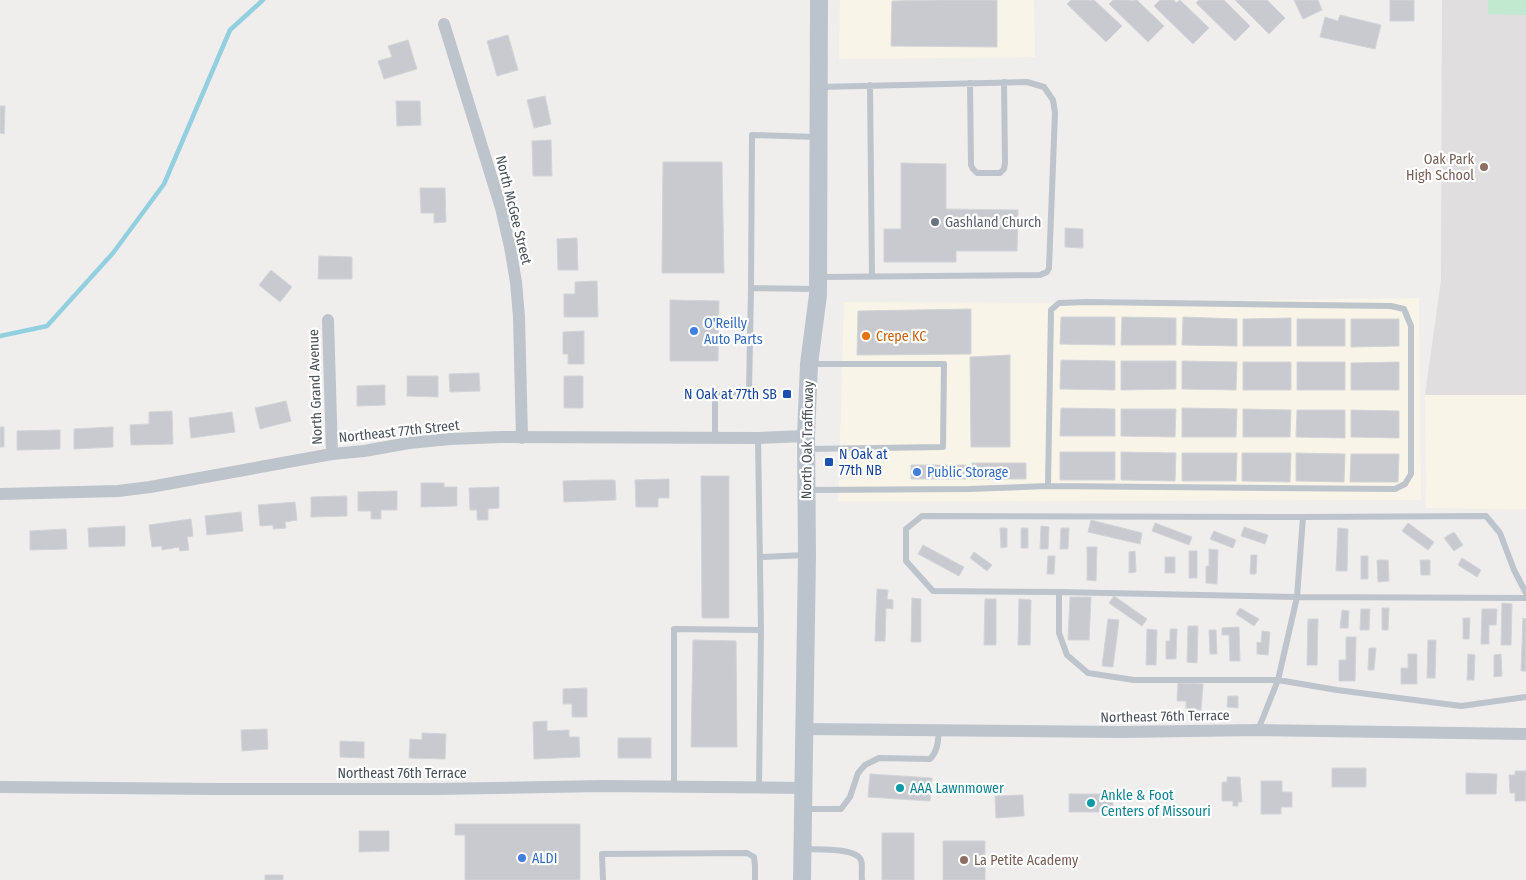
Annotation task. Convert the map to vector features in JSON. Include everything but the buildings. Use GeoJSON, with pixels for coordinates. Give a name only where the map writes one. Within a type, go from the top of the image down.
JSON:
{"type":"FeatureCollection","features":[{"type":"Feature","properties":{"kind":"main road","name":"North Oak Trafficway"},"geometry":{"type":"LineString","coordinates":[[802,880],[807,555],[805,490],[809,364],[818,283],[819,0]]}},
{"type":"Feature","properties":{"kind":"street","name":"North McGee Street"},"geometry":{"type":"LineString","coordinates":[[444,24],[501,208],[510,247],[520,317],[522,438]]}},
{"type":"Feature","properties":{"kind":"street","name":"North Grand Avenue"},"geometry":{"type":"LineString","coordinates":[[328,320],[332,454]]}},
{"type":"Feature","properties":{"kind":"street","name":"Northeast 77th Street"},"geometry":{"type":"LineString","coordinates":[[0,494],[118,491],[150,488],[332,454],[450,439],[758,438],[806,442]]}},
{"type":"Feature","properties":{"kind":"street","name":"Northeast 76th Terrace"},"geometry":{"type":"LineString","coordinates":[[804,729],[1120,732],[1258,730],[1526,734]]}},
{"type":"Feature","properties":{"kind":"street","name":"Northeast 76th Terrace"},"geometry":{"type":"LineString","coordinates":[[0,787],[435,789],[602,786],[804,788]]}},
{"type":"Feature","properties":{"kind":"lane"},"geometry":{"type":"LineString","coordinates":[[751,288],[872,277],[1040,275],[1047,272],[1049,268],[1055,113],[1053,100],[1044,86],[1027,82],[1004,82],[819,86]]}},
{"type":"Feature","properties":{"kind":"lane"},"geometry":{"type":"LineString","coordinates":[[970,83],[971,165],[977,173],[1000,173],[1004,169],[1005,163],[1004,82]]}},
{"type":"Feature","properties":{"kind":"lane"},"geometry":{"type":"LineString","coordinates":[[870,85],[872,277]]}},
{"type":"Feature","properties":{"kind":"lane"},"geometry":{"type":"LineString","coordinates":[[715,438],[715,393],[749,392],[752,135],[819,137]]}},
{"type":"Feature","properties":{"kind":"lane"},"geometry":{"type":"LineString","coordinates":[[805,490],[969,489],[1048,486],[1396,489],[1405,484],[1411,474],[1411,326],[1404,309],[1391,306],[1087,302],[1059,304],[1050,310],[1048,486]]}},
{"type":"Feature","properties":{"kind":"lane"},"geometry":{"type":"LineString","coordinates":[[806,442],[943,447],[944,364],[809,364]]}},
{"type":"Feature","properties":{"kind":"lane"},"geometry":{"type":"LineString","coordinates":[[758,438],[761,630],[759,788]]}},
{"type":"Feature","properties":{"kind":"lane"},"geometry":{"type":"LineString","coordinates":[[1526,593],[1514,570],[1500,532],[1486,516],[922,516],[906,529],[906,561],[933,591],[1297,597],[1526,598]]}},
{"type":"Feature","properties":{"kind":"lane"},"geometry":{"type":"LineString","coordinates":[[1258,730],[1278,680],[1297,597],[1303,517]]}},
{"type":"Feature","properties":{"kind":"lane"},"geometry":{"type":"LineString","coordinates":[[760,557],[807,555]]}},
{"type":"Feature","properties":{"kind":"lane"},"geometry":{"type":"LineString","coordinates":[[1059,592],[1059,634],[1067,655],[1088,673],[1134,680],[1278,680],[1337,690],[1461,706],[1526,697]]}},
{"type":"Feature","properties":{"kind":"lane"},"geometry":{"type":"LineString","coordinates":[[674,787],[674,629],[761,630]]}},
{"type":"Feature","properties":{"kind":"lane"},"geometry":{"type":"LineString","coordinates":[[804,809],[841,809],[850,797],[858,773],[865,765],[879,758],[930,759],[935,754],[939,730]]}},
{"type":"Feature","properties":{"kind":"lane"},"geometry":{"type":"LineString","coordinates":[[802,849],[850,851],[861,860],[862,880]]}},
{"type":"Feature","properties":{"kind":"lane"},"geometry":{"type":"LineString","coordinates":[[603,880],[602,854],[747,853],[754,857],[755,880]]}},
{"type":"Feature","properties":{"kind":"shaded area"},"geometry":{"type":"Polygon","coordinates":[[[840,0],[1034,0],[1035,57],[839,59],[840,0]]]}},
{"type":"Feature","properties":{"kind":"shaded area","name":"Oak Park High School"},"geometry":{"type":"Polygon","coordinates":[[[1442,0],[1526,0],[1526,395],[1425,395],[1441,280],[1442,0]]]}},
{"type":"Feature","properties":{"kind":"shaded area","name":"Public Storage"},"geometry":{"type":"Polygon","coordinates":[[[1419,298],[1421,500],[838,501],[839,479],[890,476],[839,475],[844,302],[1037,303],[1419,298]]]}},
{"type":"Feature","properties":{"kind":"shaded area"},"geometry":{"type":"Polygon","coordinates":[[[1425,395],[1526,395],[1526,509],[1426,508],[1425,395]]]}},
{"type":"Feature","properties":{"kind":"green space"},"geometry":{"type":"Polygon","coordinates":[[[1488,0],[1526,0],[1526,15],[1488,14],[1488,0]]]}},
{"type":"Feature","properties":{"kind":"waterway"},"geometry":{"type":"LineString","coordinates":[[0,336],[47,326],[113,253],[164,184],[230,30],[263,0]]}},
{"type":"Feature","properties":{"kind":"place","name":"Oak Park High School"},"geometry":{"type":"Point","coordinates":[1484,167]}},
{"type":"Feature","properties":{"kind":"place","name":"Gashland Church"},"geometry":{"type":"Point","coordinates":[935,222]}},
{"type":"Feature","properties":{"kind":"place","name":"O'Reilly Auto Parts"},"geometry":{"type":"Point","coordinates":[694,331]}},
{"type":"Feature","properties":{"kind":"place","name":"Crepe KC"},"geometry":{"type":"Point","coordinates":[866,336]}},
{"type":"Feature","properties":{"kind":"place","name":"N Oak at 77th SB"},"geometry":{"type":"Point","coordinates":[787,394]}},
{"type":"Feature","properties":{"kind":"place","name":"N Oak at 77th NB"},"geometry":{"type":"Point","coordinates":[829,462]}},
{"type":"Feature","properties":{"kind":"place","name":"Public Storage"},"geometry":{"type":"Point","coordinates":[917,472]}},
{"type":"Feature","properties":{"kind":"place","name":"AAA Lawnmower"},"geometry":{"type":"Point","coordinates":[900,788]}},
{"type":"Feature","properties":{"kind":"place","name":"Ankle & Foot Centers of Missouri"},"geometry":{"type":"Point","coordinates":[1091,803]}},
{"type":"Feature","properties":{"kind":"place","name":"ALDI"},"geometry":{"type":"Point","coordinates":[522,858]}},
{"type":"Feature","properties":{"kind":"place","name":"La Petite Academy"},"geometry":{"type":"Point","coordinates":[964,860]}}]}
